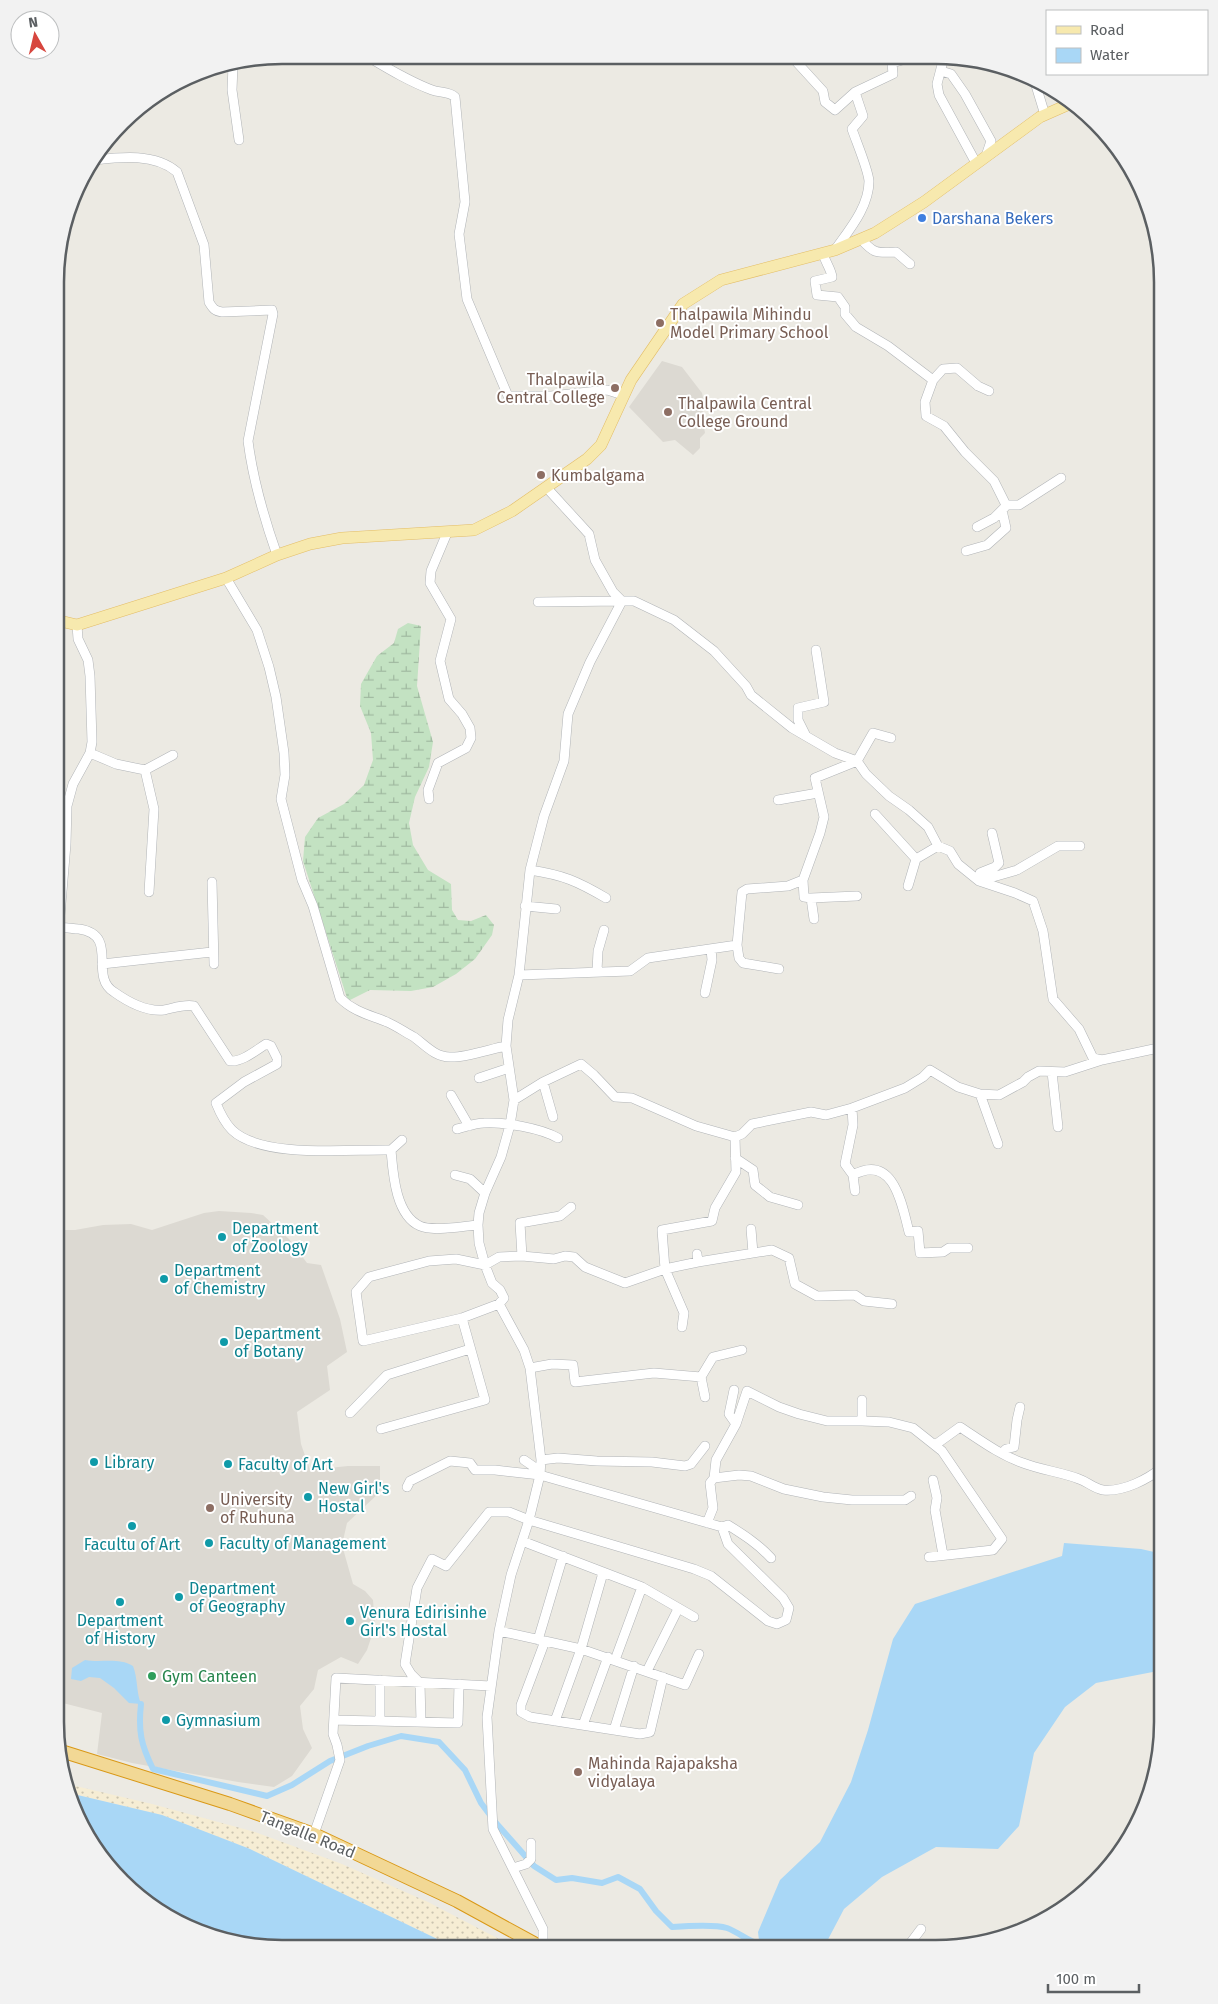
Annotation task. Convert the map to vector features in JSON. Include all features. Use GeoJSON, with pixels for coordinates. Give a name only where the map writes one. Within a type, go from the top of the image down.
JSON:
{"type":"FeatureCollection","features":[{"type":"Feature","properties":{"kind":"highway","name":"Tangalle Road"},"geometry":{"type":"LineString","coordinates":[[66,1753],[230,1804],[314,1834],[457,1902],[528,1940]]}},
{"type":"Feature","properties":{"kind":"main road"},"geometry":{"type":"LineString","coordinates":[[64,622],[77,625],[226,578],[277,555],[310,544],[342,538],[474,530],[512,511],[587,459],[601,445],[631,380],[683,304],[721,280],[835,250],[875,233],[924,202],[1045,115],[1065,106]]}},
{"type":"Feature","properties":{"kind":"street"},"geometry":{"type":"LineString","coordinates":[[380,64],[406,79],[435,91],[451,93],[455,97],[465,202],[459,234],[467,299],[508,396],[551,396],[606,390],[623,395]]}},
{"type":"Feature","properties":{"kind":"street"},"geometry":{"type":"LineString","coordinates":[[798,64],[823,91],[825,102],[835,110],[855,92],[893,74],[892,64]]}},
{"type":"Feature","properties":{"kind":"street"},"geometry":{"type":"LineString","coordinates":[[942,64],[937,84],[940,95],[981,160]]}},
{"type":"Feature","properties":{"kind":"street"},"geometry":{"type":"LineString","coordinates":[[233,69],[232,90],[239,140]]}},
{"type":"Feature","properties":{"kind":"street"},"geometry":{"type":"LineString","coordinates":[[941,71],[951,74],[965,94],[991,140],[981,160]]}},
{"type":"Feature","properties":{"kind":"street"},"geometry":{"type":"LineString","coordinates":[[1037,88],[1045,115]]}},
{"type":"Feature","properties":{"kind":"street"},"geometry":{"type":"LineString","coordinates":[[835,250],[857,218],[866,198],[869,180],[852,129],[863,116],[855,92]]}},
{"type":"Feature","properties":{"kind":"street"},"geometry":{"type":"LineString","coordinates":[[102,159],[124,157],[168,164],[177,172],[204,245],[209,302],[212,307],[215,311],[222,312],[272,310],[273,314],[248,441],[250,462],[264,517],[277,555]]}},
{"type":"Feature","properties":{"kind":"street"},"geometry":{"type":"LineString","coordinates":[[861,238],[870,249],[877,253],[896,252],[910,264]]}},
{"type":"Feature","properties":{"kind":"street"},"geometry":{"type":"LineString","coordinates":[[823,253],[826,265],[831,270],[832,277],[815,281],[817,295],[838,297],[845,307],[845,314],[856,327],[888,346],[933,380]]}},
{"type":"Feature","properties":{"kind":"street"},"geometry":{"type":"LineString","coordinates":[[966,551],[988,544],[1006,528],[1004,507],[994,482],[965,452],[944,426],[926,416],[925,402],[933,380],[943,369],[958,368],[978,386],[989,391]]}},
{"type":"Feature","properties":{"kind":"street"},"geometry":{"type":"LineString","coordinates":[[977,527],[994,518],[1004,507],[1019,505],[1062,478]]}},
{"type":"Feature","properties":{"kind":"street"},"geometry":{"type":"LineString","coordinates":[[546,487],[589,534],[595,560],[613,592],[622,601]]}},
{"type":"Feature","properties":{"kind":"street"},"geometry":{"type":"LineString","coordinates":[[429,800],[428,790],[438,763],[466,748],[471,738],[470,728],[449,698],[440,661],[451,619],[430,583],[431,571],[447,533]]}},
{"type":"Feature","properties":{"kind":"street"},"geometry":{"type":"LineString","coordinates":[[226,578],[257,630],[269,667],[276,697],[284,753],[285,775],[281,799],[302,880],[313,906],[340,998],[348,1006],[387,1022],[413,1037],[438,1055],[459,1057],[506,1046]]}},
{"type":"Feature","properties":{"kind":"street"},"geometry":{"type":"LineString","coordinates":[[622,601],[590,662],[568,714],[564,761],[544,816],[530,870],[519,975],[508,1020],[506,1046],[514,1100],[510,1125],[501,1157],[479,1213],[478,1226],[479,1243],[485,1265],[492,1283],[500,1290],[504,1298],[499,1304],[462,1318],[364,1341],[356,1292],[369,1277],[429,1262],[456,1259],[485,1265],[499,1257],[522,1256],[554,1259],[565,1256],[574,1258],[585,1266],[624,1283],[698,1258],[772,1250],[789,1258],[795,1284],[817,1296],[855,1295],[864,1301],[892,1304]]}},
{"type":"Feature","properties":{"kind":"street"},"geometry":{"type":"LineString","coordinates":[[538,602],[634,601],[674,620],[714,651],[746,686],[751,695],[792,728],[835,753],[856,761],[866,774],[889,796],[928,827],[938,846],[950,851],[958,864],[979,881],[1034,901],[1043,931],[1053,999],[1079,1029],[1093,1058],[1102,1060]]}},
{"type":"Feature","properties":{"kind":"street"},"geometry":{"type":"LineString","coordinates":[[64,865],[67,806],[73,784],[90,753],[92,742],[88,660],[78,639],[77,625]]}},
{"type":"Feature","properties":{"kind":"street"},"geometry":{"type":"LineString","coordinates":[[806,736],[798,720],[798,708],[824,702],[816,650]]}},
{"type":"Feature","properties":{"kind":"street"},"geometry":{"type":"LineString","coordinates":[[857,896],[804,897],[804,880],[824,817],[815,778],[856,761],[873,733],[891,738]]}},
{"type":"Feature","properties":{"kind":"street"},"geometry":{"type":"LineString","coordinates":[[90,753],[116,764],[145,770],[173,755]]}},
{"type":"Feature","properties":{"kind":"street"},"geometry":{"type":"LineString","coordinates":[[145,770],[154,809],[149,892]]}},
{"type":"Feature","properties":{"kind":"street"},"geometry":{"type":"LineString","coordinates":[[778,800],[818,793]]}},
{"type":"Feature","properties":{"kind":"street"},"geometry":{"type":"LineString","coordinates":[[875,814],[916,859]]}},
{"type":"Feature","properties":{"kind":"street"},"geometry":{"type":"LineString","coordinates":[[979,881],[980,873],[995,867],[999,863],[992,833]]}},
{"type":"Feature","properties":{"kind":"street"},"geometry":{"type":"LineString","coordinates":[[908,886],[916,859],[938,846]]}},
{"type":"Feature","properties":{"kind":"street"},"geometry":{"type":"LineString","coordinates":[[979,881],[1017,870],[1058,846],[1080,846]]}},
{"type":"Feature","properties":{"kind":"street"},"geometry":{"type":"LineString","coordinates":[[530,870],[575,880],[606,898]]}},
{"type":"Feature","properties":{"kind":"street"},"geometry":{"type":"LineString","coordinates":[[779,969],[742,963],[739,958],[737,946],[742,892],[747,889],[788,886],[804,880]]}},
{"type":"Feature","properties":{"kind":"street"},"geometry":{"type":"LineString","coordinates":[[212,882],[214,935],[212,952],[214,964]]}},
{"type":"Feature","properties":{"kind":"street"},"geometry":{"type":"LineString","coordinates":[[811,898],[814,919]]}},
{"type":"Feature","properties":{"kind":"street"},"geometry":{"type":"LineString","coordinates":[[525,906],[556,909]]}},
{"type":"Feature","properties":{"kind":"street"},"geometry":{"type":"LineString","coordinates":[[64,928],[88,930],[96,934],[100,942],[106,986],[112,992],[149,1010],[194,1006],[230,1061],[236,1062],[266,1044],[271,1046],[277,1064],[244,1082],[216,1103],[223,1120],[233,1131],[248,1141],[282,1149],[391,1150],[402,1140]]}},
{"type":"Feature","properties":{"kind":"street"},"geometry":{"type":"LineString","coordinates":[[597,971],[598,951],[604,930]]}},
{"type":"Feature","properties":{"kind":"street"},"geometry":{"type":"LineString","coordinates":[[519,975],[630,971],[648,958],[737,946]]}},
{"type":"Feature","properties":{"kind":"street"},"geometry":{"type":"LineString","coordinates":[[705,992],[712,960],[711,949]]}},
{"type":"Feature","properties":{"kind":"street"},"geometry":{"type":"LineString","coordinates":[[102,964],[212,952]]}},
{"type":"Feature","properties":{"kind":"street"},"geometry":{"type":"LineString","coordinates":[[514,1100],[543,1082],[580,1064],[594,1075],[615,1097],[632,1098],[696,1126],[735,1137],[742,1134],[752,1124],[811,1112],[826,1115],[852,1108],[905,1088],[923,1077],[930,1070],[958,1087],[980,1094],[999,1095],[1039,1071],[1065,1072],[1102,1060],[1154,1048]]}},
{"type":"Feature","properties":{"kind":"street"},"geometry":{"type":"LineString","coordinates":[[479,1078],[509,1068]]}},
{"type":"Feature","properties":{"kind":"street"},"geometry":{"type":"LineString","coordinates":[[1052,1072],[1058,1127]]}},
{"type":"Feature","properties":{"kind":"street"},"geometry":{"type":"LineString","coordinates":[[543,1082],[553,1117]]}},
{"type":"Feature","properties":{"kind":"street"},"geometry":{"type":"LineString","coordinates":[[980,1094],[998,1144]]}},
{"type":"Feature","properties":{"kind":"street"},"geometry":{"type":"LineString","coordinates":[[451,1095],[469,1126]]}},
{"type":"Feature","properties":{"kind":"street"},"geometry":{"type":"LineString","coordinates":[[852,1108],[853,1124],[845,1164],[853,1175],[855,1191]]}},
{"type":"Feature","properties":{"kind":"street"},"geometry":{"type":"LineString","coordinates":[[457,1129],[484,1123],[510,1125],[548,1133],[558,1138]]}},
{"type":"Feature","properties":{"kind":"street"},"geometry":{"type":"LineString","coordinates":[[682,1327],[684,1312],[665,1269],[662,1230],[712,1221],[714,1208],[736,1172],[735,1137]]}},
{"type":"Feature","properties":{"kind":"street"},"geometry":{"type":"LineString","coordinates":[[391,1150],[395,1188],[411,1220],[420,1227],[478,1226]]}},
{"type":"Feature","properties":{"kind":"street"},"geometry":{"type":"LineString","coordinates":[[736,1158],[753,1170],[755,1185],[770,1197],[798,1205]]}},
{"type":"Feature","properties":{"kind":"street"},"geometry":{"type":"LineString","coordinates":[[853,1175],[861,1170],[878,1171],[889,1176],[898,1192],[910,1232],[918,1230],[920,1253],[944,1252],[949,1248],[968,1248]]}},
{"type":"Feature","properties":{"kind":"street"},"geometry":{"type":"LineString","coordinates":[[455,1175],[470,1178],[486,1193]]}},
{"type":"Feature","properties":{"kind":"street"},"geometry":{"type":"LineString","coordinates":[[522,1256],[520,1223],[560,1216],[571,1208]]}},
{"type":"Feature","properties":{"kind":"street"},"geometry":{"type":"LineString","coordinates":[[751,1229],[752,1253]]}},
{"type":"Feature","properties":{"kind":"street"},"geometry":{"type":"LineString","coordinates":[[499,1304],[524,1350],[530,1368],[541,1460],[540,1473],[529,1520],[510,1575],[491,1686],[487,1717],[493,1829],[543,1929],[543,1940]]}},
{"type":"Feature","properties":{"kind":"street"},"geometry":{"type":"LineString","coordinates":[[381,1429],[485,1400],[462,1318]]}},
{"type":"Feature","properties":{"kind":"street"},"geometry":{"type":"LineString","coordinates":[[350,1413],[387,1376],[470,1349]]}},
{"type":"Feature","properties":{"kind":"street"},"geometry":{"type":"LineString","coordinates":[[705,1398],[701,1377],[713,1356],[742,1350]]}},
{"type":"Feature","properties":{"kind":"street"},"geometry":{"type":"LineString","coordinates":[[530,1368],[552,1364],[573,1364],[576,1382],[654,1373],[701,1377]]}},
{"type":"Feature","properties":{"kind":"street"},"geometry":{"type":"LineString","coordinates":[[734,1390],[729,1414],[736,1424]]}},
{"type":"Feature","properties":{"kind":"street"},"geometry":{"type":"LineString","coordinates":[[707,1522],[713,1508],[710,1483],[714,1478],[716,1460],[736,1424],[747,1391],[779,1407],[827,1421],[889,1422],[913,1428],[942,1450],[1002,1539],[992,1550],[929,1557]]}},
{"type":"Feature","properties":{"kind":"street"},"geometry":{"type":"LineString","coordinates":[[862,1400],[862,1421]]}},
{"type":"Feature","properties":{"kind":"street"},"geometry":{"type":"LineString","coordinates":[[1002,1453],[1006,1449],[1014,1447],[1016,1420],[1020,1407]]}},
{"type":"Feature","properties":{"kind":"street"},"geometry":{"type":"LineString","coordinates":[[935,1446],[960,1426],[1023,1464],[1081,1479],[1091,1487],[1104,1490],[1123,1487],[1154,1474]]}},
{"type":"Feature","properties":{"kind":"street"},"geometry":{"type":"LineString","coordinates":[[541,1460],[558,1458],[597,1462],[652,1462],[685,1466],[691,1464],[705,1446]]}},
{"type":"Feature","properties":{"kind":"street"},"geometry":{"type":"LineString","coordinates":[[524,1460],[540,1473]]}},
{"type":"Feature","properties":{"kind":"street"},"geometry":{"type":"LineString","coordinates":[[407,1487],[410,1481],[450,1461],[470,1464],[475,1470],[540,1473],[722,1527],[728,1525],[758,1545],[771,1558]]}},
{"type":"Feature","properties":{"kind":"street"},"geometry":{"type":"LineString","coordinates":[[714,1478],[739,1475],[751,1476],[784,1489],[823,1497],[852,1500],[905,1500],[911,1496]]}},
{"type":"Feature","properties":{"kind":"street"},"geometry":{"type":"LineString","coordinates":[[933,1480],[937,1498],[935,1510],[943,1555]]}},
{"type":"Feature","properties":{"kind":"street"},"geometry":{"type":"LineString","coordinates":[[421,1722],[420,1683],[405,1664],[417,1588],[432,1560],[446,1566],[489,1512],[510,1512],[529,1520],[694,1569],[711,1576],[768,1621],[776,1624],[786,1620],[789,1608],[783,1598],[728,1544],[722,1527]]}},
{"type":"Feature","properties":{"kind":"street"},"geometry":{"type":"LineString","coordinates":[[522,1541],[642,1587],[678,1610],[694,1617]]}},
{"type":"Feature","properties":{"kind":"street"},"geometry":{"type":"LineString","coordinates":[[563,1556],[541,1640],[521,1705],[521,1712],[530,1717],[555,1721],[640,1734],[650,1732],[663,1677]]}},
{"type":"Feature","properties":{"kind":"street"},"geometry":{"type":"LineString","coordinates":[[555,1721],[581,1649],[603,1573]]}},
{"type":"Feature","properties":{"kind":"street"},"geometry":{"type":"LineString","coordinates":[[583,1725],[642,1587]]}},
{"type":"Feature","properties":{"kind":"street"},"geometry":{"type":"LineString","coordinates":[[648,1671],[678,1610]]}},
{"type":"Feature","properties":{"kind":"street"},"geometry":{"type":"LineString","coordinates":[[499,1631],[581,1649],[612,1658],[685,1685],[699,1654]]}},
{"type":"Feature","properties":{"kind":"street"},"geometry":{"type":"LineString","coordinates":[[614,1730],[634,1666]]}},
{"type":"Feature","properties":{"kind":"street"},"geometry":{"type":"LineString","coordinates":[[314,1834],[340,1760],[333,1734],[336,1678],[491,1686]]}},
{"type":"Feature","properties":{"kind":"street"},"geometry":{"type":"LineString","coordinates":[[380,1680],[380,1721]]}},
{"type":"Feature","properties":{"kind":"street"},"geometry":{"type":"LineString","coordinates":[[334,1720],[458,1722],[459,1684]]}},
{"type":"Feature","properties":{"kind":"street"},"geometry":{"type":"LineString","coordinates":[[513,1868],[529,1861],[531,1843]]}},
{"type":"Feature","properties":{"kind":"street"},"geometry":{"type":"LineString","coordinates":[[913,1940],[921,1929]]}},
{"type":"Feature","properties":{"kind":"shaded area","name":"Thalpawila Central College Ground"},"geometry":{"type":"Polygon","coordinates":[[[662,361],[682,367],[702,393],[704,402],[702,417],[705,433],[700,438],[700,448],[693,455],[675,440],[663,442],[629,407],[662,361]]]}},
{"type":"Feature","properties":{"kind":"shaded area","name":"University of Ruhuna"},"geometry":{"type":"Polygon","coordinates":[[[219,1211],[263,1215],[289,1239],[307,1263],[321,1265],[340,1319],[347,1352],[327,1366],[330,1390],[297,1412],[301,1444],[310,1470],[348,1466],[380,1466],[380,1492],[347,1523],[342,1545],[353,1584],[365,1591],[373,1600],[375,1624],[371,1638],[367,1650],[358,1664],[341,1657],[318,1670],[314,1689],[300,1706],[303,1729],[312,1748],[292,1776],[274,1787],[132,1763],[97,1754],[102,1713],[64,1703],[64,1230],[103,1225],[131,1224],[152,1230],[204,1213],[219,1211]]]}},
{"type":"Feature","properties":{"kind":"green space"},"geometry":{"type":"Polygon","coordinates":[[[408,623],[421,626],[417,686],[433,742],[429,767],[415,797],[409,823],[413,845],[428,870],[451,884],[452,910],[458,920],[471,921],[486,915],[494,925],[492,935],[475,959],[456,974],[433,987],[411,991],[370,990],[348,1001],[303,861],[305,837],[318,818],[344,804],[364,785],[373,760],[371,733],[360,706],[361,684],[377,656],[394,643],[398,629],[408,623]]]}},
{"type":"Feature","properties":{"kind":"sand"},"geometry":{"type":"Polygon","coordinates":[[[73,1785],[152,1804],[255,1832],[342,1864],[428,1902],[501,1940],[439,1940],[250,1849],[162,1815],[76,1795],[73,1785]]]}},
{"type":"Feature","properties":{"kind":"water"},"geometry":{"type":"Polygon","coordinates":[[[1064,1543],[1141,1549],[1154,1552],[1154,1672],[1096,1683],[1065,1707],[1034,1753],[1019,1826],[998,1849],[936,1847],[882,1877],[844,1909],[828,1940],[759,1940],[758,1932],[780,1880],[820,1842],[851,1782],[868,1730],[893,1639],[915,1604],[1062,1556],[1064,1543]]]}},
{"type":"Feature","properties":{"kind":"water"},"geometry":{"type":"Polygon","coordinates":[[[85,1660],[116,1661],[133,1666],[141,1704],[129,1703],[114,1688],[100,1678],[89,1677],[81,1681],[71,1679],[72,1668],[85,1660]]]}},
{"type":"Feature","properties":{"kind":"water"},"geometry":{"type":"Polygon","coordinates":[[[76,1795],[162,1815],[250,1849],[439,1940],[268,1940],[225,1933],[198,1924],[173,1911],[149,1895],[118,1866],[93,1831],[76,1795]]]}},
{"type":"Feature","properties":{"kind":"waterway"},"geometry":{"type":"LineString","coordinates":[[141,1704],[141,1738],[153,1769],[267,1796],[292,1785],[330,1761],[368,1746],[401,1736],[439,1742],[465,1770],[481,1803],[496,1823],[534,1866],[556,1880],[572,1878],[602,1883],[618,1877],[640,1889],[656,1911],[672,1927],[715,1926],[727,1928],[749,1940]]}},
{"type":"Feature","properties":{"kind":"place","name":"Darshana Bekers"},"geometry":{"type":"Point","coordinates":[922,218]}},
{"type":"Feature","properties":{"kind":"place","name":"Thalpawila Mihindu Model Primary School"},"geometry":{"type":"Point","coordinates":[660,323]}},
{"type":"Feature","properties":{"kind":"place","name":"Thalpawila Central College"},"geometry":{"type":"Point","coordinates":[615,388]}},
{"type":"Feature","properties":{"kind":"place","name":"Thalpawila Central College Ground"},"geometry":{"type":"Point","coordinates":[668,412]}},
{"type":"Feature","properties":{"kind":"place","name":"Kumbalgama"},"geometry":{"type":"Point","coordinates":[541,475]}},
{"type":"Feature","properties":{"kind":"place","name":"Department of Zoology"},"geometry":{"type":"Point","coordinates":[222,1237]}},
{"type":"Feature","properties":{"kind":"place","name":"Department of Chemistry"},"geometry":{"type":"Point","coordinates":[164,1279]}},
{"type":"Feature","properties":{"kind":"place","name":"Department of Botany"},"geometry":{"type":"Point","coordinates":[224,1342]}},
{"type":"Feature","properties":{"kind":"place","name":"Library"},"geometry":{"type":"Point","coordinates":[94,1462]}},
{"type":"Feature","properties":{"kind":"place","name":"Faculty of Art"},"geometry":{"type":"Point","coordinates":[228,1464]}},
{"type":"Feature","properties":{"kind":"place","name":"New Girl's Hostal"},"geometry":{"type":"Point","coordinates":[308,1497]}},
{"type":"Feature","properties":{"kind":"place","name":"University of Ruhuna"},"geometry":{"type":"Point","coordinates":[210,1508]}},
{"type":"Feature","properties":{"kind":"place","name":"Facultu of Art"},"geometry":{"type":"Point","coordinates":[132,1526]}},
{"type":"Feature","properties":{"kind":"place","name":"Faculty of Management"},"geometry":{"type":"Point","coordinates":[209,1543]}},
{"type":"Feature","properties":{"kind":"place","name":"Department of Geography"},"geometry":{"type":"Point","coordinates":[179,1597]}},
{"type":"Feature","properties":{"kind":"place","name":"Department of History"},"geometry":{"type":"Point","coordinates":[120,1602]}},
{"type":"Feature","properties":{"kind":"place","name":"Venura Edirisinhe Girl's Hostal"},"geometry":{"type":"Point","coordinates":[350,1621]}},
{"type":"Feature","properties":{"kind":"place","name":"Gym Canteen"},"geometry":{"type":"Point","coordinates":[152,1676]}},
{"type":"Feature","properties":{"kind":"place","name":"Gymnasium"},"geometry":{"type":"Point","coordinates":[166,1720]}},
{"type":"Feature","properties":{"kind":"place","name":"Mahinda Rajapaksha vidyalaya"},"geometry":{"type":"Point","coordinates":[578,1772]}}]}
